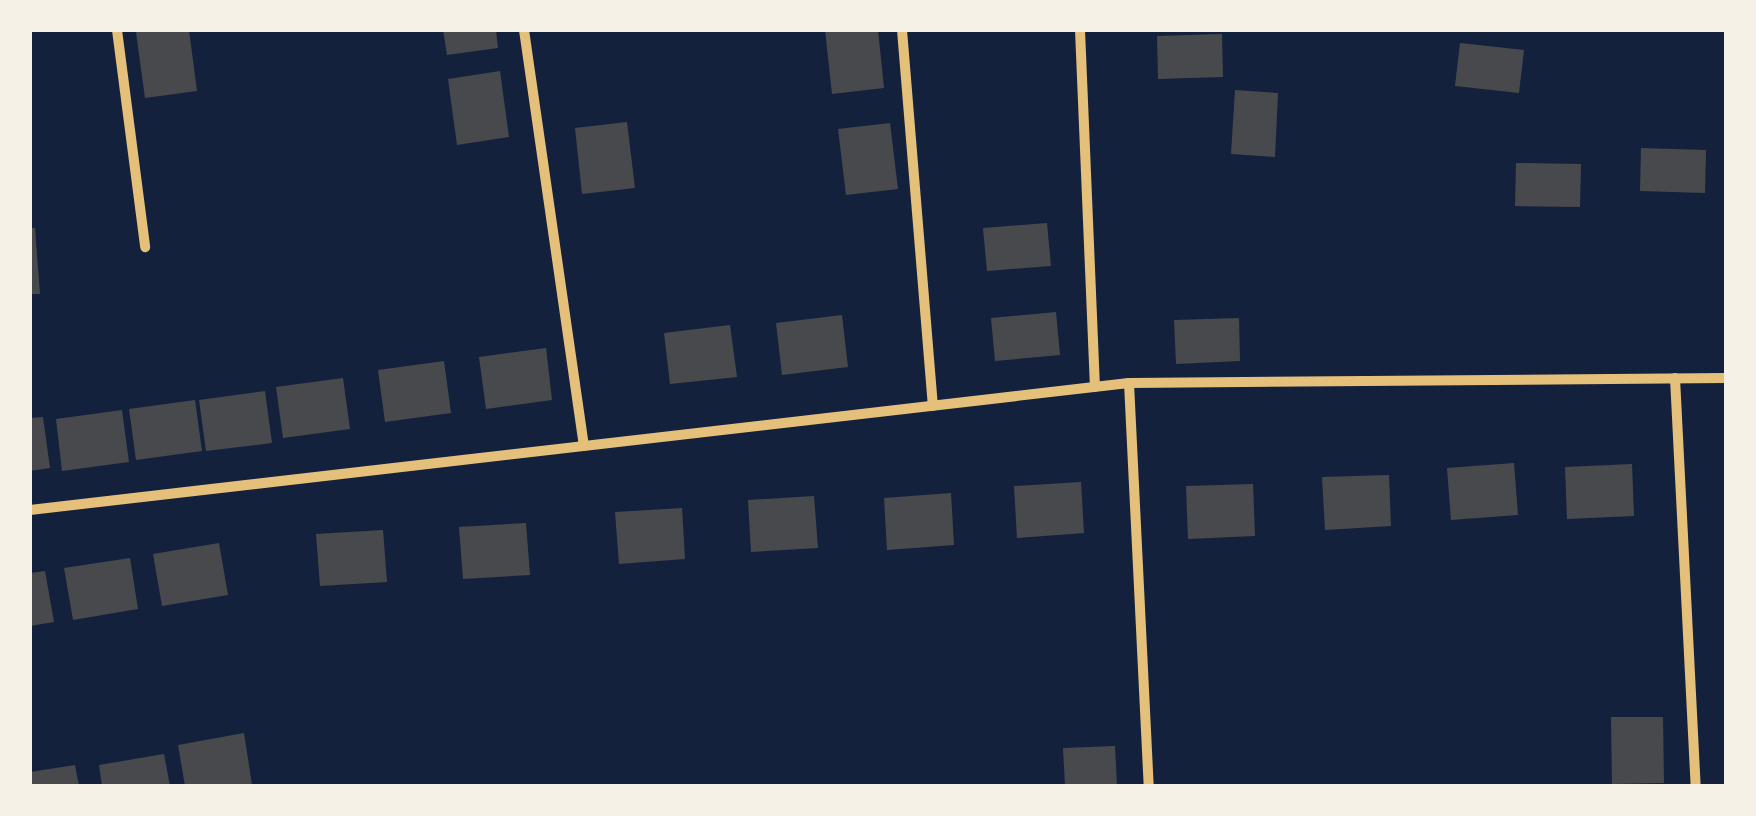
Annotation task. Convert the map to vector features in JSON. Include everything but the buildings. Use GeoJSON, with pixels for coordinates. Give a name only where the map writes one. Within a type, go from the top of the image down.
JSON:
{"type":"FeatureCollection","features":[{"type":"Feature","properties":{"kind":"street"},"geometry":{"type":"LineString","coordinates":[[117,30],[144,247]]}},
{"type":"Feature","properties":{"kind":"street"},"geometry":{"type":"LineString","coordinates":[[524,30],[584,446]]}},
{"type":"Feature","properties":{"kind":"street"},"geometry":{"type":"LineString","coordinates":[[902,30],[933,406]]}},
{"type":"Feature","properties":{"kind":"street"},"geometry":{"type":"LineString","coordinates":[[1080,30],[1095,387]]}},
{"type":"Feature","properties":{"kind":"street"},"geometry":{"type":"LineString","coordinates":[[1675,378],[1696,786]]}},
{"type":"Feature","properties":{"kind":"street"},"geometry":{"type":"LineString","coordinates":[[30,510],[1128,383],[1726,378]]}},
{"type":"Feature","properties":{"kind":"street"},"geometry":{"type":"LineString","coordinates":[[1128,383],[1148,786]]}}]}
